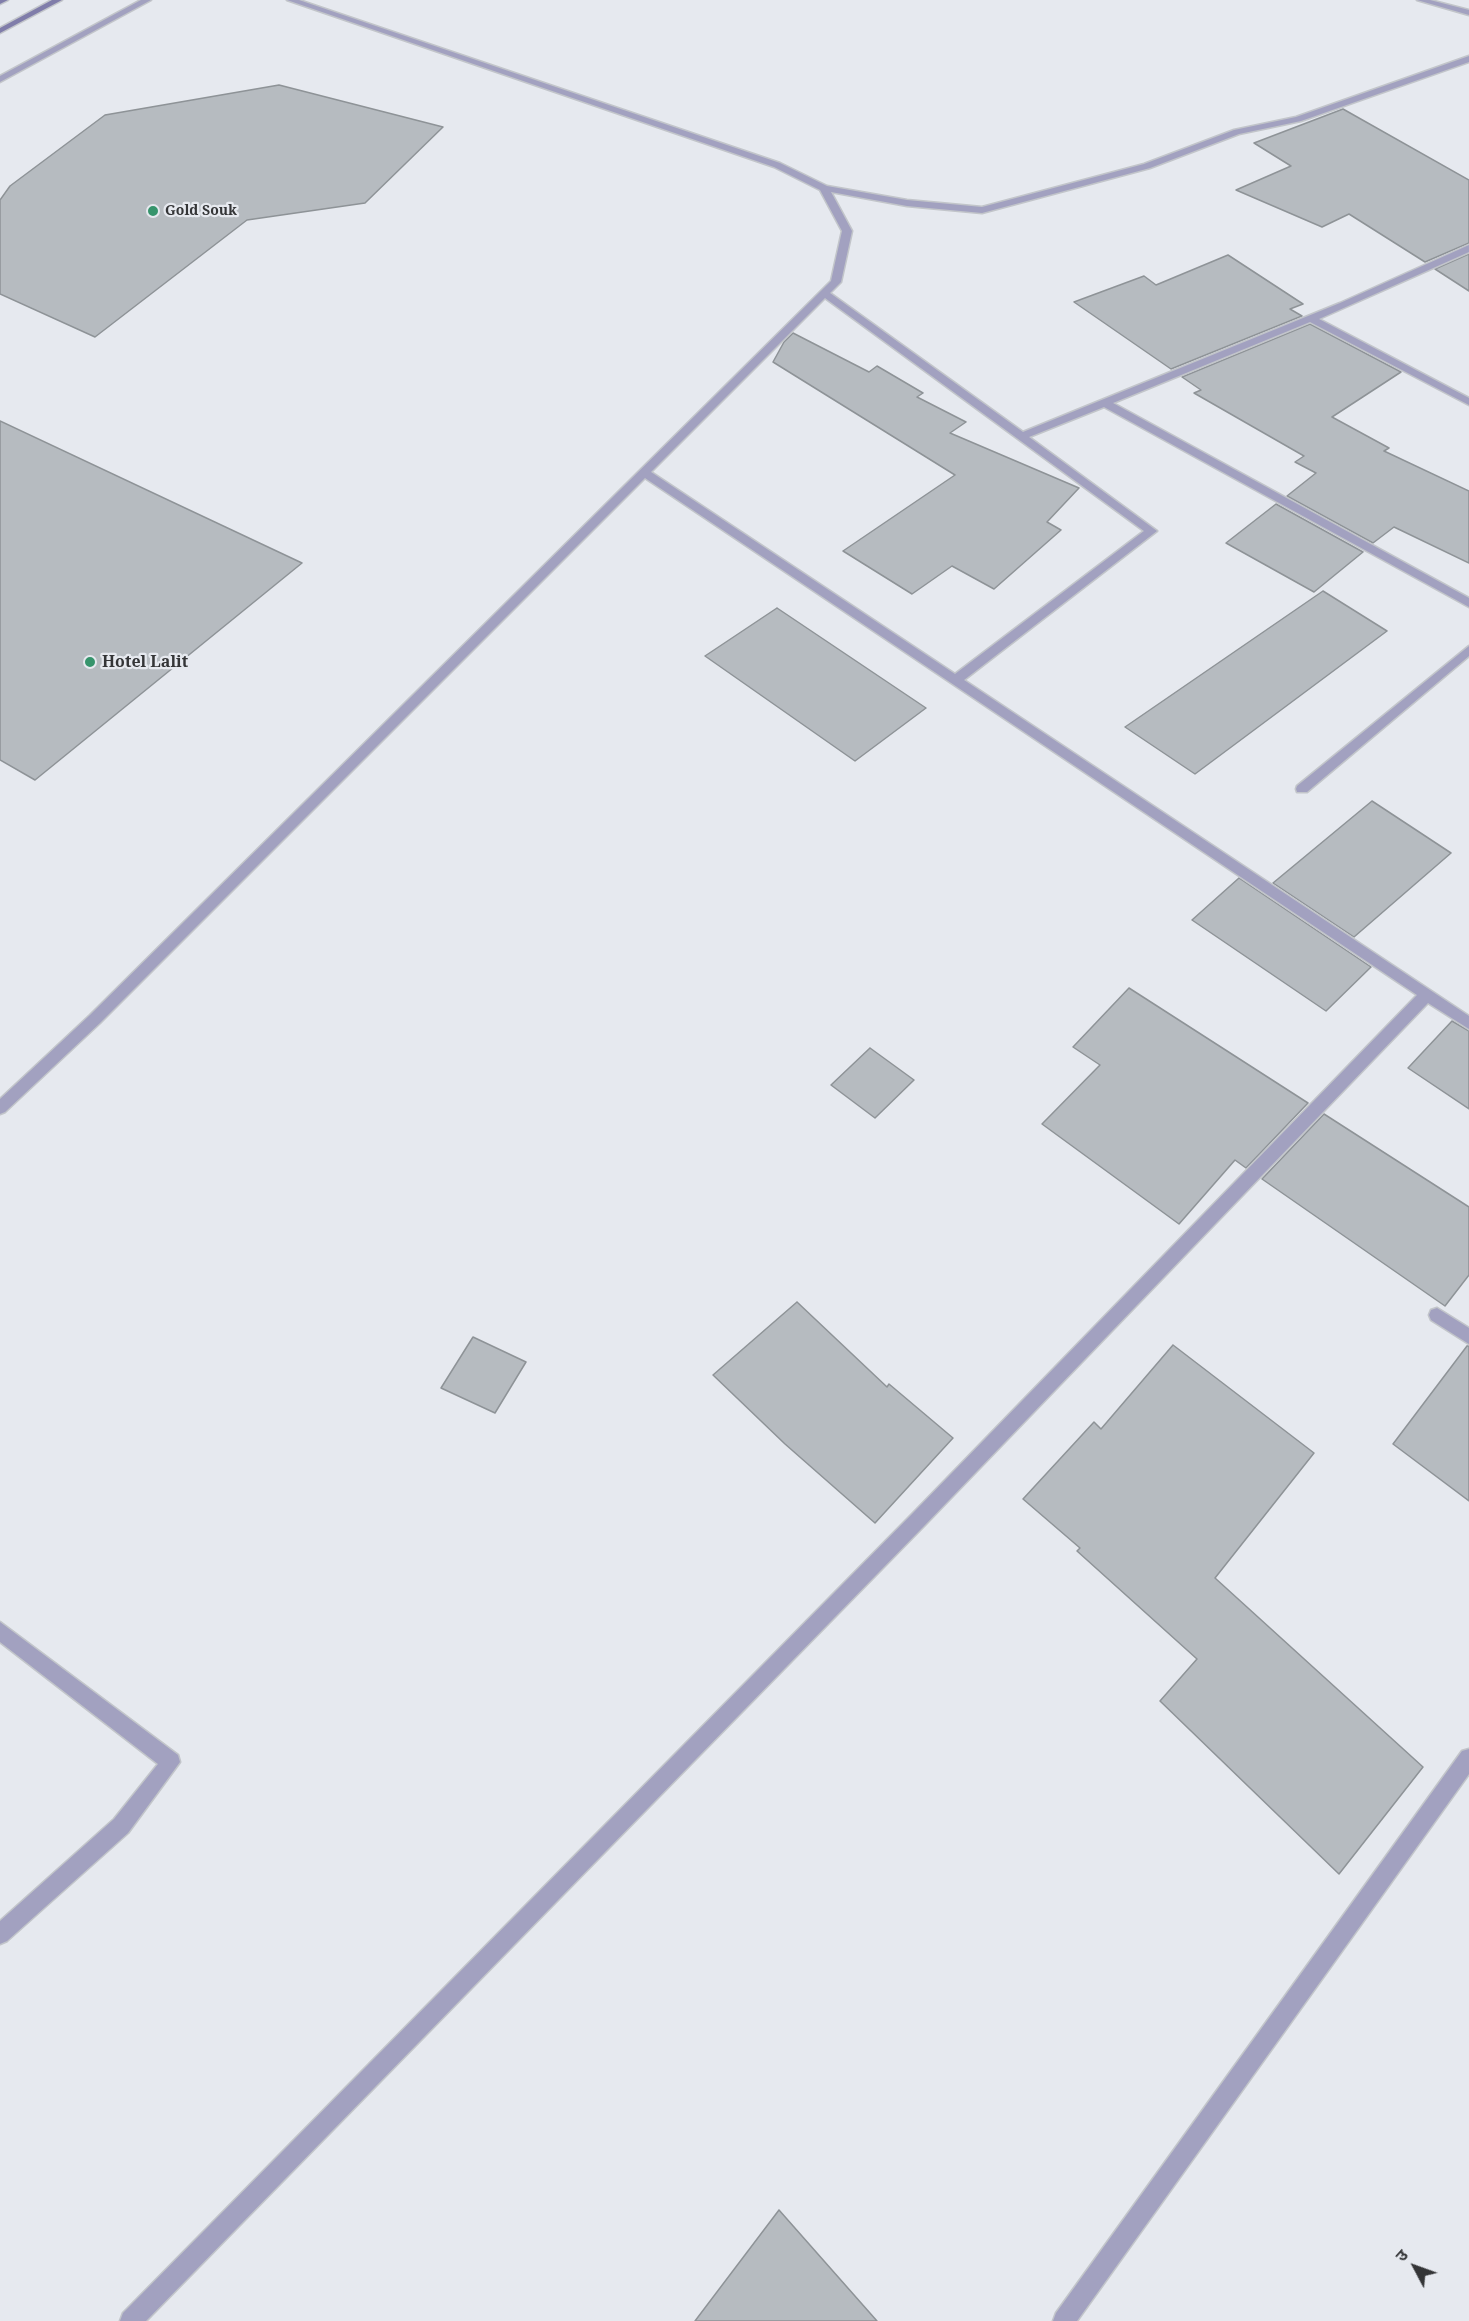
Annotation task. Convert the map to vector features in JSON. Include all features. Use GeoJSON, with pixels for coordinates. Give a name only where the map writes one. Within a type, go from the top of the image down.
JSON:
{"type":"FeatureCollection","features":[{"type":"Feature","properties":{"kind":"main road"},"geometry":{"type":"LineString","coordinates":[[0,2],[4,0]]}},
{"type":"Feature","properties":{"kind":"main road"},"geometry":{"type":"LineString","coordinates":[[0,31],[58,0]]}},
{"type":"Feature","properties":{"kind":"street"},"geometry":{"type":"LineString","coordinates":[[0,79],[147,0]]}},
{"type":"Feature","properties":{"kind":"street"},"geometry":{"type":"LineString","coordinates":[[291,0],[777,165],[824,188],[907,203],[982,210],[1147,166],[1237,132],[1298,119],[1467,61]]}},
{"type":"Feature","properties":{"kind":"street"},"geometry":{"type":"LineString","coordinates":[[1421,0],[1469,13]]}},
{"type":"Feature","properties":{"kind":"street"},"geometry":{"type":"LineString","coordinates":[[0,1108],[95,1019],[836,282],[847,231],[824,188]]}},
{"type":"Feature","properties":{"kind":"street"},"geometry":{"type":"LineString","coordinates":[[1021,437],[1310,318],[1469,248]]}},
{"type":"Feature","properties":{"kind":"street"},"geometry":{"type":"LineString","coordinates":[[824,293],[1151,531],[955,680]]}},
{"type":"Feature","properties":{"kind":"street"},"geometry":{"type":"LineString","coordinates":[[1310,318],[1469,402]]}},
{"type":"Feature","properties":{"kind":"street"},"geometry":{"type":"LineString","coordinates":[[1105,402],[1469,603]]}},
{"type":"Feature","properties":{"kind":"street"},"geometry":{"type":"LineString","coordinates":[[644,472],[1469,1023]]}},
{"type":"Feature","properties":{"kind":"street"},"geometry":{"type":"LineString","coordinates":[[1302,789],[1469,650]]}},
{"type":"Feature","properties":{"kind":"street"},"geometry":{"type":"LineString","coordinates":[[131,2321],[928,1510],[1426,994]]}},
{"type":"Feature","properties":{"kind":"street"},"geometry":{"type":"LineString","coordinates":[[1437,1315],[1469,1337]]}},
{"type":"Feature","properties":{"kind":"street"},"geometry":{"type":"LineString","coordinates":[[0,1631],[171,1762],[121,1826],[0,1935]]}},
{"type":"Feature","properties":{"kind":"street"},"geometry":{"type":"LineString","coordinates":[[1064,2321],[1469,1758]]}},
{"type":"Feature","properties":{"kind":"building","name":"Gold Souk"},"geometry":{"type":"Polygon","coordinates":[[[279,85],[443,127],[365,203],[247,220],[95,337],[0,294],[0,200],[10,186],[105,115],[279,85]]]}},
{"type":"Feature","properties":{"kind":"building"},"geometry":{"type":"Polygon","coordinates":[[[1343,109],[1469,180],[1469,243],[1425,262],[1349,214],[1322,227],[1236,190],[1291,166],[1254,143],[1343,109]]]}},
{"type":"Feature","properties":{"kind":"building"},"geometry":{"type":"Polygon","coordinates":[[[1469,254],[1469,291],[1435,269],[1469,254]]]}},
{"type":"Feature","properties":{"kind":"building"},"geometry":{"type":"Polygon","coordinates":[[[1228,255],[1303,304],[1290,309],[1302,316],[1171,369],[1074,302],[1144,276],[1156,285],[1228,255]]]}},
{"type":"Feature","properties":{"kind":"building"},"geometry":{"type":"Polygon","coordinates":[[[1310,324],[1401,372],[1332,417],[1389,448],[1384,451],[1469,491],[1469,563],[1394,527],[1373,543],[1287,496],[1316,473],[1295,462],[1304,456],[1194,393],[1201,390],[1182,377],[1310,324]]]}},
{"type":"Feature","properties":{"kind":"building"},"geometry":{"type":"Polygon","coordinates":[[[793,333],[869,372],[877,366],[923,393],[917,397],[966,422],[950,433],[1079,488],[1047,522],[1061,530],[994,589],[952,566],[912,594],[843,551],[955,475],[773,362],[784,342],[793,333]]]}},
{"type":"Feature","properties":{"kind":"building","name":"Hotel Lalit"},"geometry":{"type":"Polygon","coordinates":[[[0,421],[302,563],[35,780],[0,760],[0,421]]]}},
{"type":"Feature","properties":{"kind":"building"},"geometry":{"type":"Polygon","coordinates":[[[1276,504],[1363,552],[1314,592],[1226,543],[1276,504]]]}},
{"type":"Feature","properties":{"kind":"building"},"geometry":{"type":"Polygon","coordinates":[[[1323,591],[1387,631],[1195,774],[1125,727],[1323,591]]]}},
{"type":"Feature","properties":{"kind":"building"},"geometry":{"type":"Polygon","coordinates":[[[777,608],[926,708],[855,761],[705,656],[777,608]]]}},
{"type":"Feature","properties":{"kind":"building"},"geometry":{"type":"Polygon","coordinates":[[[1372,801],[1451,853],[1354,937],[1273,883],[1372,801]]]}},
{"type":"Feature","properties":{"kind":"building"},"geometry":{"type":"Polygon","coordinates":[[[1239,878],[1371,967],[1326,1011],[1192,920],[1239,878]]]}},
{"type":"Feature","properties":{"kind":"building"},"geometry":{"type":"Polygon","coordinates":[[[1129,988],[1308,1103],[1246,1168],[1235,1160],[1179,1224],[1042,1124],[1100,1065],[1073,1047],[1129,988]]]}},
{"type":"Feature","properties":{"kind":"building"},"geometry":{"type":"Polygon","coordinates":[[[1452,1021],[1469,1031],[1469,1109],[1408,1068],[1452,1021]]]}},
{"type":"Feature","properties":{"kind":"building"},"geometry":{"type":"Polygon","coordinates":[[[870,1048],[914,1080],[875,1118],[831,1085],[870,1048]]]}},
{"type":"Feature","properties":{"kind":"building"},"geometry":{"type":"Polygon","coordinates":[[[1324,1114],[1469,1207],[1469,1275],[1445,1306],[1262,1179],[1324,1114]]]}},
{"type":"Feature","properties":{"kind":"building"},"geometry":{"type":"Polygon","coordinates":[[[797,1302],[887,1387],[889,1384],[953,1438],[875,1523],[785,1444],[713,1375],[797,1302]]]}},
{"type":"Feature","properties":{"kind":"building"},"geometry":{"type":"Polygon","coordinates":[[[473,1337],[526,1362],[495,1413],[441,1388],[473,1337]]]}},
{"type":"Feature","properties":{"kind":"building"},"geometry":{"type":"Polygon","coordinates":[[[1173,1345],[1314,1453],[1215,1578],[1423,1767],[1339,1874],[1160,1701],[1197,1659],[1077,1551],[1080,1548],[1023,1499],[1094,1422],[1101,1429],[1173,1345]]]}},
{"type":"Feature","properties":{"kind":"building"},"geometry":{"type":"Polygon","coordinates":[[[1469,1346],[1469,1501],[1393,1444],[1469,1346]]]}},
{"type":"Feature","properties":{"kind":"building"},"geometry":{"type":"Polygon","coordinates":[[[779,2210],[877,2321],[695,2321],[779,2210]]]}},
{"type":"Feature","properties":{"kind":"place","name":"Gold Souk"},"geometry":{"type":"Point","coordinates":[153,211]}},
{"type":"Feature","properties":{"kind":"place","name":"Hotel Lalit"},"geometry":{"type":"Point","coordinates":[90,662]}}]}
